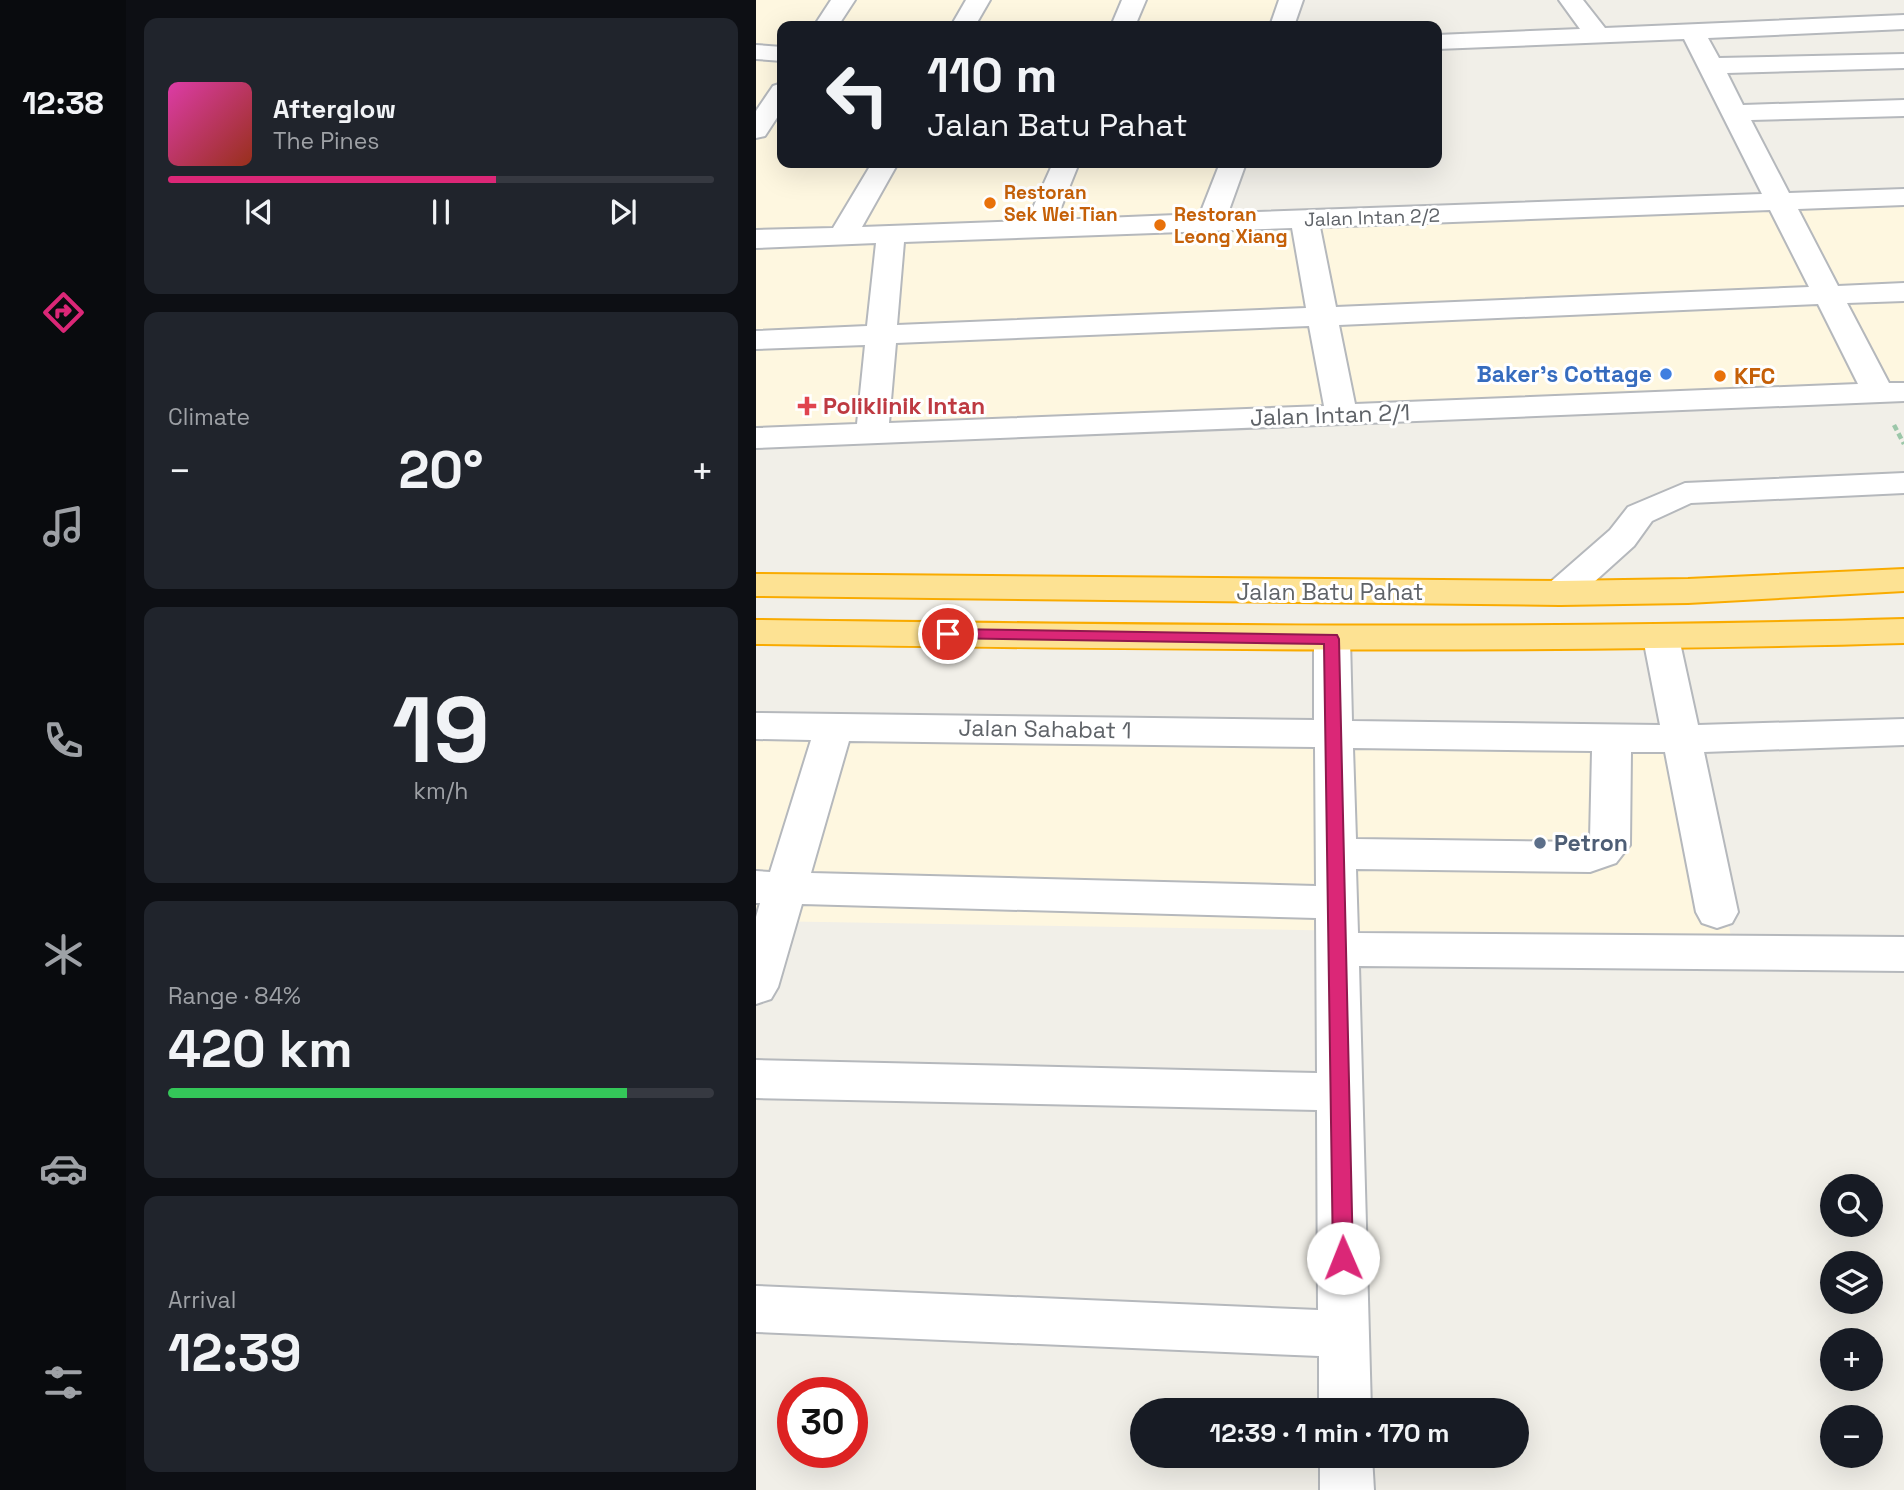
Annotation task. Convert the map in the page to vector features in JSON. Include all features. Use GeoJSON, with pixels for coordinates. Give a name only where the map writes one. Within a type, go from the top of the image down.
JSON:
{"type":"FeatureCollection","features":[{"type":"Feature","properties":{"kind":"highway","name":"Jalan Batu Pahat"},"geometry":{"type":"LineString","coordinates":[[756,585],[1560,593],[1702,591],[1904,580]]}},
{"type":"Feature","properties":{"kind":"highway","name":"Jalan Batu Pahat"},"geometry":{"type":"LineString","coordinates":[[756,632],[1332,639],[1661,638],[1904,631]]}},
{"type":"Feature","properties":{"kind":"street"},"geometry":{"type":"LineString","coordinates":[[829,21],[843,0]]}},
{"type":"Feature","properties":{"kind":"street"},"geometry":{"type":"LineString","coordinates":[[967,21],[978,0]]}},
{"type":"Feature","properties":{"kind":"street"},"geometry":{"type":"LineString","coordinates":[[1125,21],[1134,0]]}},
{"type":"Feature","properties":{"kind":"street"},"geometry":{"type":"LineString","coordinates":[[1284,21],[1291,0]]}},
{"type":"Feature","properties":{"kind":"street"},"geometry":{"type":"LineString","coordinates":[[1571,0],[1597,34]]}},
{"type":"Feature","properties":{"kind":"street"},"geometry":{"type":"LineString","coordinates":[[1873,0],[1900,22]]}},
{"type":"Feature","properties":{"kind":"street"},"geometry":{"type":"LineString","coordinates":[[1734,9],[1753,28]]}},
{"type":"Feature","properties":{"kind":"street"},"geometry":{"type":"LineString","coordinates":[[1442,42],[1900,22]]}},
{"type":"Feature","properties":{"kind":"street"},"geometry":{"type":"LineString","coordinates":[[1692,30],[1829,295],[1891,392]]}},
{"type":"Feature","properties":{"kind":"street"},"geometry":{"type":"LineString","coordinates":[[1870,38],[1900,71]]}},
{"type":"Feature","properties":{"kind":"street"},"geometry":{"type":"LineString","coordinates":[[756,52],[777,54]]}},
{"type":"Feature","properties":{"kind":"street"},"geometry":{"type":"LineString","coordinates":[[1717,77],[1900,71]]}},
{"type":"Feature","properties":{"kind":"street"},"geometry":{"type":"LineString","coordinates":[[756,130],[777,98]]}},
{"type":"Feature","properties":{"kind":"street"},"geometry":{"type":"LineString","coordinates":[[1735,113],[1904,108]]}},
{"type":"Feature","properties":{"kind":"street"},"geometry":{"type":"LineString","coordinates":[[842,236],[882,168]]}},
{"type":"Feature","properties":{"kind":"street"},"geometry":{"type":"LineString","coordinates":[[1038,228],[1064,168]]}},
{"type":"Feature","properties":{"kind":"street"},"geometry":{"type":"LineString","coordinates":[[1211,222],[1231,168]]}},
{"type":"Feature","properties":{"kind":"street","name":"Jalan Intan 2/2"},"geometry":{"type":"LineString","coordinates":[[756,239],[1904,197]]}},
{"type":"Feature","properties":{"kind":"street"},"geometry":{"type":"LineString","coordinates":[[1304,219],[1341,414]]}},
{"type":"Feature","properties":{"kind":"street"},"geometry":{"type":"LineString","coordinates":[[872,433],[891,233]]}},
{"type":"Feature","properties":{"kind":"street"},"geometry":{"type":"LineString","coordinates":[[756,340],[1904,292]]}},
{"type":"Feature","properties":{"kind":"street","name":"Jalan Intan 2/1"},"geometry":{"type":"LineString","coordinates":[[756,438],[1891,392]]}},
{"type":"Feature","properties":{"kind":"street"},"geometry":{"type":"LineString","coordinates":[[1560,593],[1622,538],[1640,514],[1685,493],[1904,483]]}},
{"type":"Feature","properties":{"kind":"street"},"geometry":{"type":"LineString","coordinates":[[1661,638],[1684,739],[1717,912]]}},
{"type":"Feature","properties":{"kind":"street"},"geometry":{"type":"LineString","coordinates":[[1332,639],[1346,1398]]}},
{"type":"Feature","properties":{"kind":"street","name":"Jalan Sahabat 1"},"geometry":{"type":"LineString","coordinates":[[756,726],[1684,739],[1904,732]]}},
{"type":"Feature","properties":{"kind":"street"},"geometry":{"type":"LineString","coordinates":[[756,987],[771,887],[834,727]]}},
{"type":"Feature","properties":{"kind":"street"},"geometry":{"type":"LineString","coordinates":[[1335,854],[1590,857],[1602,852],[1610,845],[1612,738]]}},
{"type":"Feature","properties":{"kind":"street"},"geometry":{"type":"LineString","coordinates":[[771,887],[1337,903]]}},
{"type":"Feature","properties":{"kind":"street"},"geometry":{"type":"LineString","coordinates":[[1338,949],[1904,954]]}},
{"type":"Feature","properties":{"kind":"street"},"geometry":{"type":"LineString","coordinates":[[756,1079],[1340,1092]]}},
{"type":"Feature","properties":{"kind":"street"},"geometry":{"type":"LineString","coordinates":[[756,1309],[1344,1334]]}},
{"type":"Feature","properties":{"kind":"street"},"geometry":{"type":"LineString","coordinates":[[1346,1468],[1347,1490]]}},
{"type":"Feature","properties":{"kind":"shaded area"},"geometry":{"type":"Polygon","coordinates":[[[756,0],[1302,0],[1295,21],[777,21],[777,168],[1242,168],[1226,213],[1904,191],[1904,400],[756,446],[756,0]]]}},
{"type":"Feature","properties":{"kind":"shaded area"},"geometry":{"type":"Polygon","coordinates":[[[756,737],[1698,752],[1731,937],[756,921],[756,737]]]}},
{"type":"Feature","properties":{"kind":"place","name":"Restoran Sek Wei Tian"},"geometry":{"type":"Point","coordinates":[990,203]}},
{"type":"Feature","properties":{"kind":"place","name":"Restoran Leong Xiang"},"geometry":{"type":"Point","coordinates":[1160,225]}},
{"type":"Feature","properties":{"kind":"place","name":"Baker's Cottage"},"geometry":{"type":"Point","coordinates":[1666,374]}},
{"type":"Feature","properties":{"kind":"place","name":"KFC"},"geometry":{"type":"Point","coordinates":[1720,376]}},
{"type":"Feature","properties":{"kind":"place","name":"Poliklinik Intan"},"geometry":{"type":"Point","coordinates":[807,406]}},
{"type":"Feature","properties":{"kind":"place","name":"Petron"},"geometry":{"type":"Point","coordinates":[1540,843]}},
{"type":"Feature","properties":{"kind":"route"},"geometry":{"type":"LineString","coordinates":[[948,634],[1332,639],[1343,1258]]}}]}
